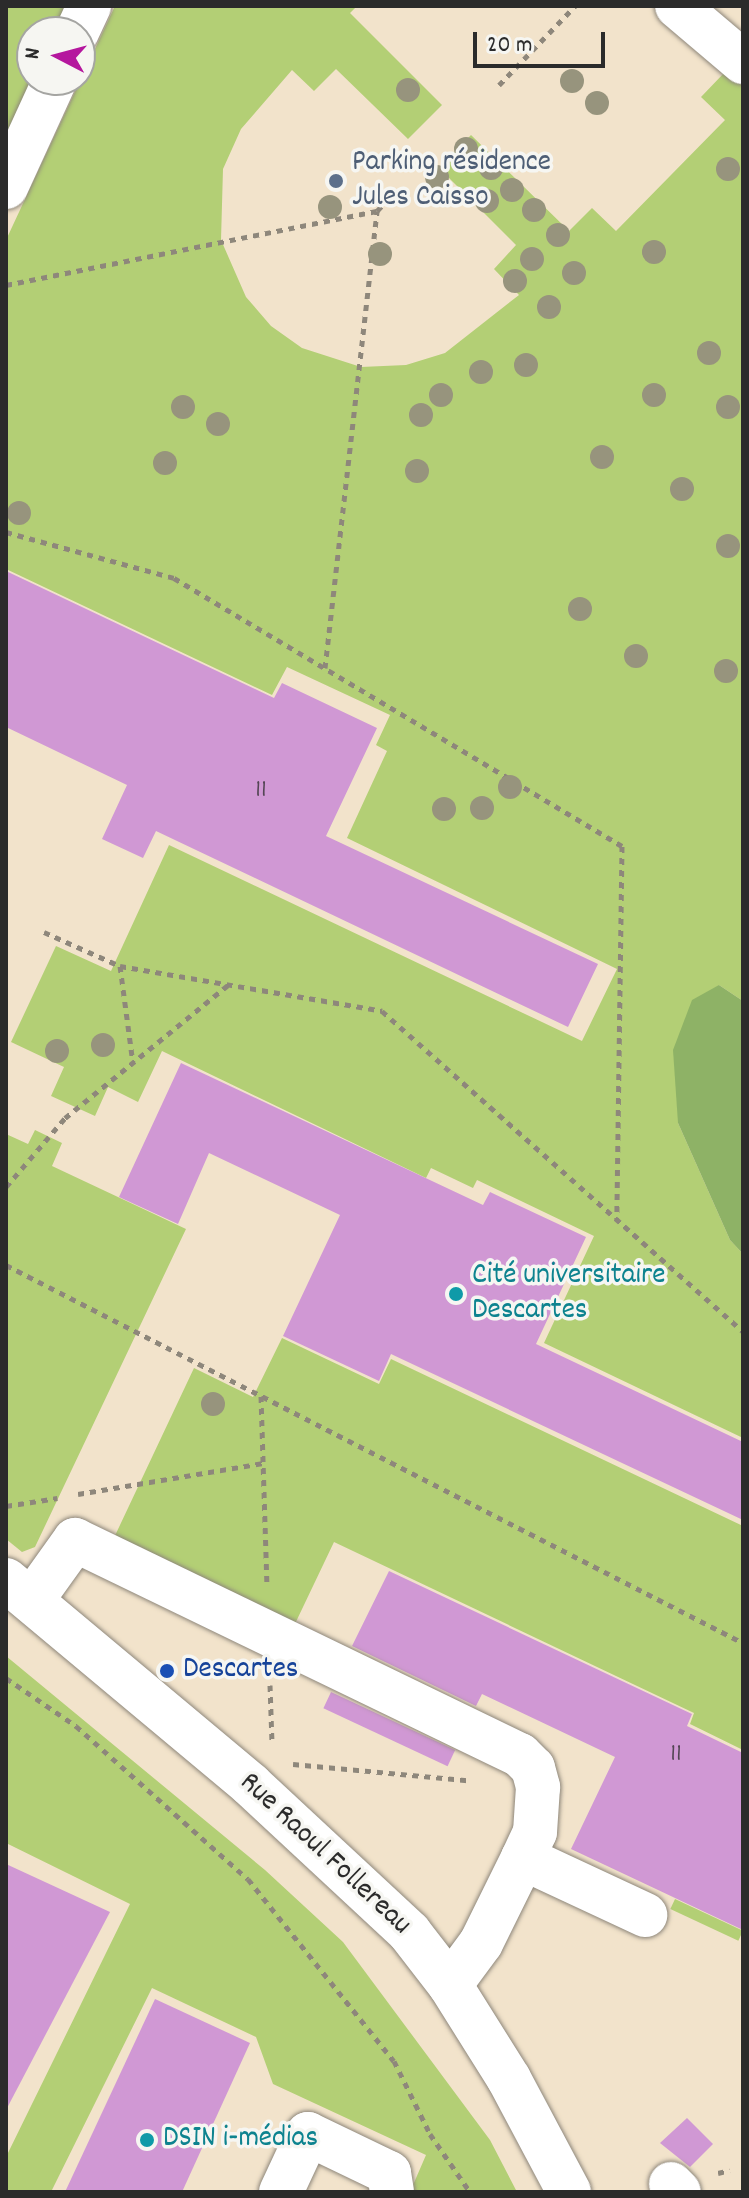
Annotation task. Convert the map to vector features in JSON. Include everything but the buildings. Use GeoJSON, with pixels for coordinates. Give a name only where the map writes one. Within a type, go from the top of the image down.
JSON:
{"type":"FeatureCollection","features":[{"type":"Feature","properties":{"kind":"street"},"geometry":{"type":"LineString","coordinates":[[677,6],[743,62]]}},
{"type":"Feature","properties":{"kind":"street"},"geometry":{"type":"LineString","coordinates":[[6,187],[48,96]]}},
{"type":"Feature","properties":{"kind":"street"},"geometry":{"type":"LineString","coordinates":[[19,1590],[75,1540],[520,1755],[533,1768],[538,1787],[535,1832],[481,1943],[450,1985]]}},
{"type":"Feature","properties":{"kind":"street","name":"Rue Raoul Follereau"},"geometry":{"type":"LineString","coordinates":[[19,1590],[367,1888],[450,1985],[509,2079],[569,2192]]}},
{"type":"Feature","properties":{"kind":"street"},"geometry":{"type":"LineString","coordinates":[[523,1858],[645,1915]]}},
{"type":"Feature","properties":{"kind":"street"},"geometry":{"type":"LineString","coordinates":[[281,2192],[308,2134],[389,2173],[392,2192]]}},
{"type":"Feature","properties":{"kind":"path"},"geometry":{"type":"LineString","coordinates":[[499,85],[575,6]]}},
{"type":"Feature","properties":{"kind":"path"},"geometry":{"type":"LineString","coordinates":[[6,285],[377,211],[391,196]]}},
{"type":"Feature","properties":{"kind":"path"},"geometry":{"type":"LineString","coordinates":[[325,668],[377,211]]}},
{"type":"Feature","properties":{"kind":"path"},"geometry":{"type":"LineString","coordinates":[[6,532],[174,578],[622,846],[617,1220]]}},
{"type":"Feature","properties":{"kind":"path"},"geometry":{"type":"LineString","coordinates":[[44,932],[120,966],[382,1011],[743,1332]]}},
{"type":"Feature","properties":{"kind":"path"},"geometry":{"type":"LineString","coordinates":[[120,966],[133,1063]]}},
{"type":"Feature","properties":{"kind":"path"},"geometry":{"type":"LineString","coordinates":[[6,1187],[65,1118],[229,984]]}},
{"type":"Feature","properties":{"kind":"path"},"geometry":{"type":"LineString","coordinates":[[6,1265],[743,1643]]}},
{"type":"Feature","properties":{"kind":"path"},"geometry":{"type":"LineString","coordinates":[[6,1506],[263,1463]]}},
{"type":"Feature","properties":{"kind":"path"},"geometry":{"type":"LineString","coordinates":[[6,1678],[76,1726],[248,1879],[394,2061],[430,2134],[470,2192]]}},
{"type":"Feature","properties":{"kind":"path"},"geometry":{"type":"LineString","coordinates":[[288,1763],[538,1787]]}},
{"type":"Feature","properties":{"kind":"green space"},"geometry":{"type":"Polygon","coordinates":[[[6,6],[70,6],[65,16],[16,16],[16,96],[26,96],[6,146],[6,6]]]}},
{"type":"Feature","properties":{"kind":"green space"},"geometry":{"type":"Polygon","coordinates":[[[115,6],[357,6],[350,13],[442,105],[408,139],[336,69],[314,91],[292,70],[241,129],[223,169],[221,240],[246,297],[271,326],[302,348],[361,367],[406,365],[445,353],[519,295],[494,269],[516,245],[439,168],[471,135],[569,231],[592,208],[616,231],[725,120],[701,97],[724,73],[743,79],[743,1001],[719,985],[678,1123],[730,1240],[743,1254],[743,1438],[544,1343],[594,1236],[477,1180],[473,1188],[431,1168],[426,1178],[162,1051],[138,1102],[108,1087],[95,1116],[51,1096],[64,1067],[11,1042],[56,946],[111,971],[169,845],[582,1041],[617,969],[347,838],[387,751],[376,745],[390,715],[287,667],[272,695],[6,569],[6,240],[73,96],[96,96],[96,47],[115,6]]]}},
{"type":"Feature","properties":{"kind":"green space"},"geometry":{"type":"Polygon","coordinates":[[[719,985],[743,1001],[743,1254],[730,1240],[678,1123],[673,1050],[692,1000],[719,985]]]}},
{"type":"Feature","properties":{"kind":"green space"},"geometry":{"type":"Polygon","coordinates":[[[35,1130],[62,1143],[52,1166],[186,1229],[35,1547],[22,1552],[6,1539],[6,1134],[28,1144],[35,1130]]]}},
{"type":"Feature","properties":{"kind":"green space"},"geometry":{"type":"Polygon","coordinates":[[[282,1338],[379,1384],[391,1359],[743,1526],[743,1750],[690,1724],[694,1713],[334,1542],[293,1628],[112,1542],[194,1368],[253,1397],[282,1338]]]}},
{"type":"Feature","properties":{"kind":"green space"},"geometry":{"type":"Polygon","coordinates":[[[6,1656],[265,1870],[343,1942],[490,2140],[517,2192],[410,2192],[426,2155],[273,2084],[256,2037],[152,1988],[51,2192],[6,2192],[6,2157],[130,1904],[6,1843],[6,1656]]]}},
{"type":"Feature","properties":{"kind":"green space"},"geometry":{"type":"Polygon","coordinates":[[[675,1899],[743,1931],[738,1941],[670,1909],[675,1899]]]}},
{"type":"Feature","properties":{"kind":"place","name":"Parking résidence Jules Caisso"},"geometry":{"type":"Point","coordinates":[336,181]}},
{"type":"Feature","properties":{"kind":"place","name":"Cité universitaire Descartes"},"geometry":{"type":"Point","coordinates":[456,1294]}},
{"type":"Feature","properties":{"kind":"place","name":"Descartes"},"geometry":{"type":"Point","coordinates":[167,1671]}},
{"type":"Feature","properties":{"kind":"place","name":"DSIN i-médias"},"geometry":{"type":"Point","coordinates":[147,2140]}}]}
